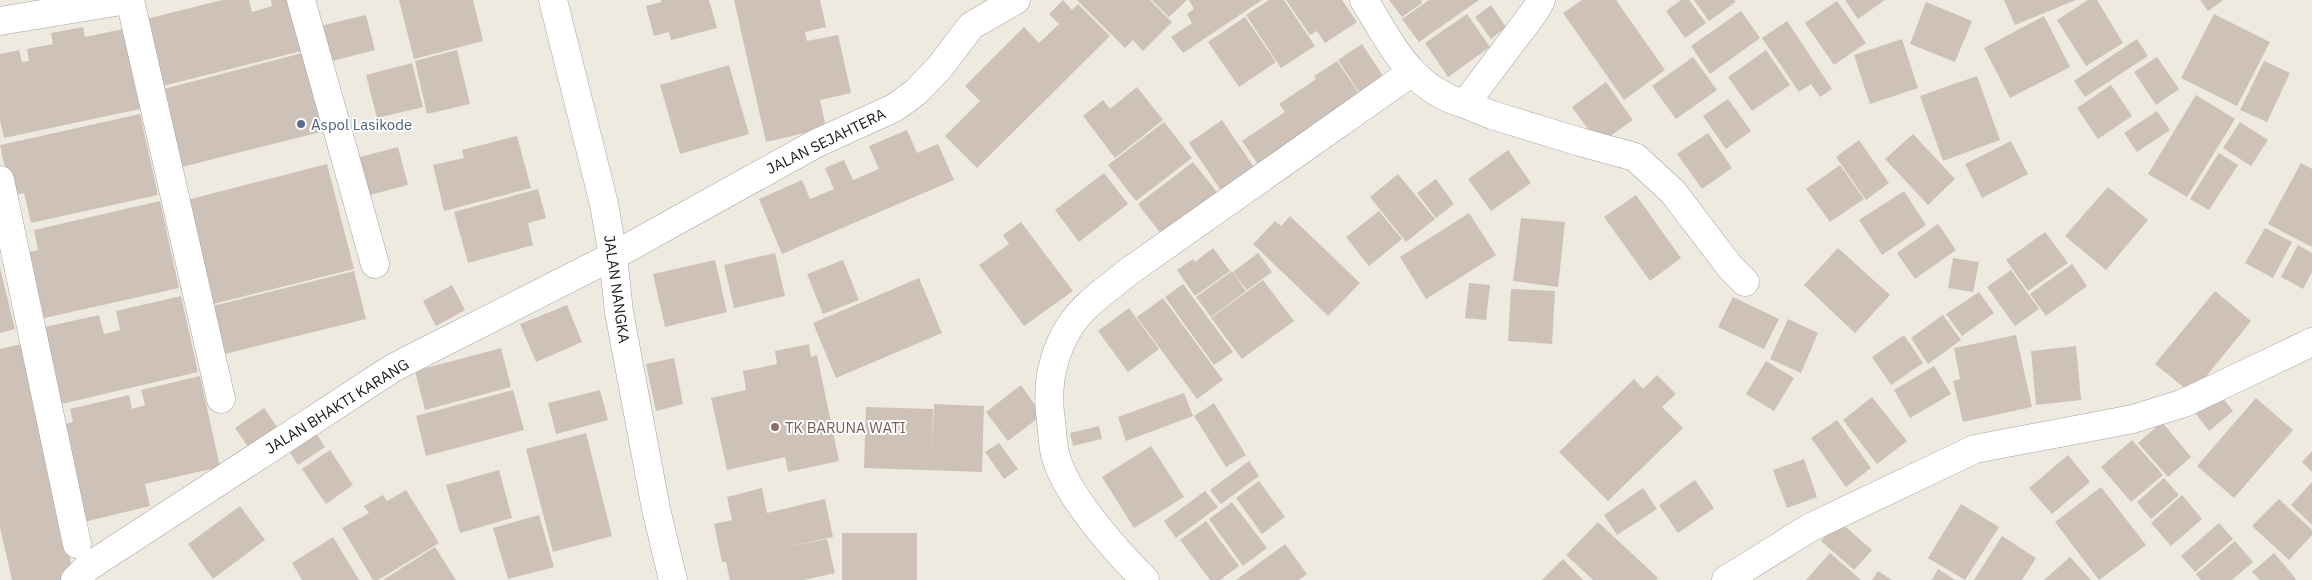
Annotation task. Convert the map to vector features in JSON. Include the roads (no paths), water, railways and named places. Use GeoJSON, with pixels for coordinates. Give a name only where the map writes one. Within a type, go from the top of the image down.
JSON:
{"type":"FeatureCollection","features":[{"type":"Feature","properties":{"kind":"street"},"geometry":{"type":"LineString","coordinates":[[0,20],[129,0],[220,399]]}},
{"type":"Feature","properties":{"kind":"street"},"geometry":{"type":"LineString","coordinates":[[302,0],[375,264]]}},
{"type":"Feature","properties":{"kind":"street","name":"JALAN NANGKA"},"geometry":{"type":"LineString","coordinates":[[553,0],[604,204],[613,256],[619,312],[656,509],[673,580]]}},
{"type":"Feature","properties":{"kind":"street","name":"JALAN SEJAHTERA"},"geometry":{"type":"LineString","coordinates":[[613,256],[817,143],[894,108],[916,92],[940,66],[971,26],[1016,0]]}},
{"type":"Feature","properties":{"kind":"street"},"geometry":{"type":"LineString","coordinates":[[1364,0],[1402,63],[1426,85],[1446,99],[1571,140],[1635,156],[1673,192],[1730,268],[1745,282]]}},
{"type":"Feature","properties":{"kind":"street"},"geometry":{"type":"LineString","coordinates":[[1465,104],[1535,11],[1541,0]]}},
{"type":"Feature","properties":{"kind":"street"},"geometry":{"type":"LineString","coordinates":[[1144,580],[1120,555],[1086,510],[1070,485],[1055,455],[1049,396],[1052,367],[1060,343],[1071,324],[1090,303],[1128,272],[1412,72]]}},
{"type":"Feature","properties":{"kind":"street"},"geometry":{"type":"LineString","coordinates":[[0,180],[77,544]]}},
{"type":"Feature","properties":{"kind":"street","name":"JALAN BHAKTI KARANG"},"geometry":{"type":"LineString","coordinates":[[75,580],[88,567],[393,368],[613,256]]}},
{"type":"Feature","properties":{"kind":"street"},"geometry":{"type":"LineString","coordinates":[[1726,580],[1811,527],[1975,449],[2133,419],[2175,406],[2312,342]]}},
{"type":"Feature","properties":{"kind":"place","name":"Aspol Lasikode"},"geometry":{"type":"Point","coordinates":[301,124]}},
{"type":"Feature","properties":{"kind":"place","name":"TK BARUNA WATI"},"geometry":{"type":"Point","coordinates":[775,427]}}]}
